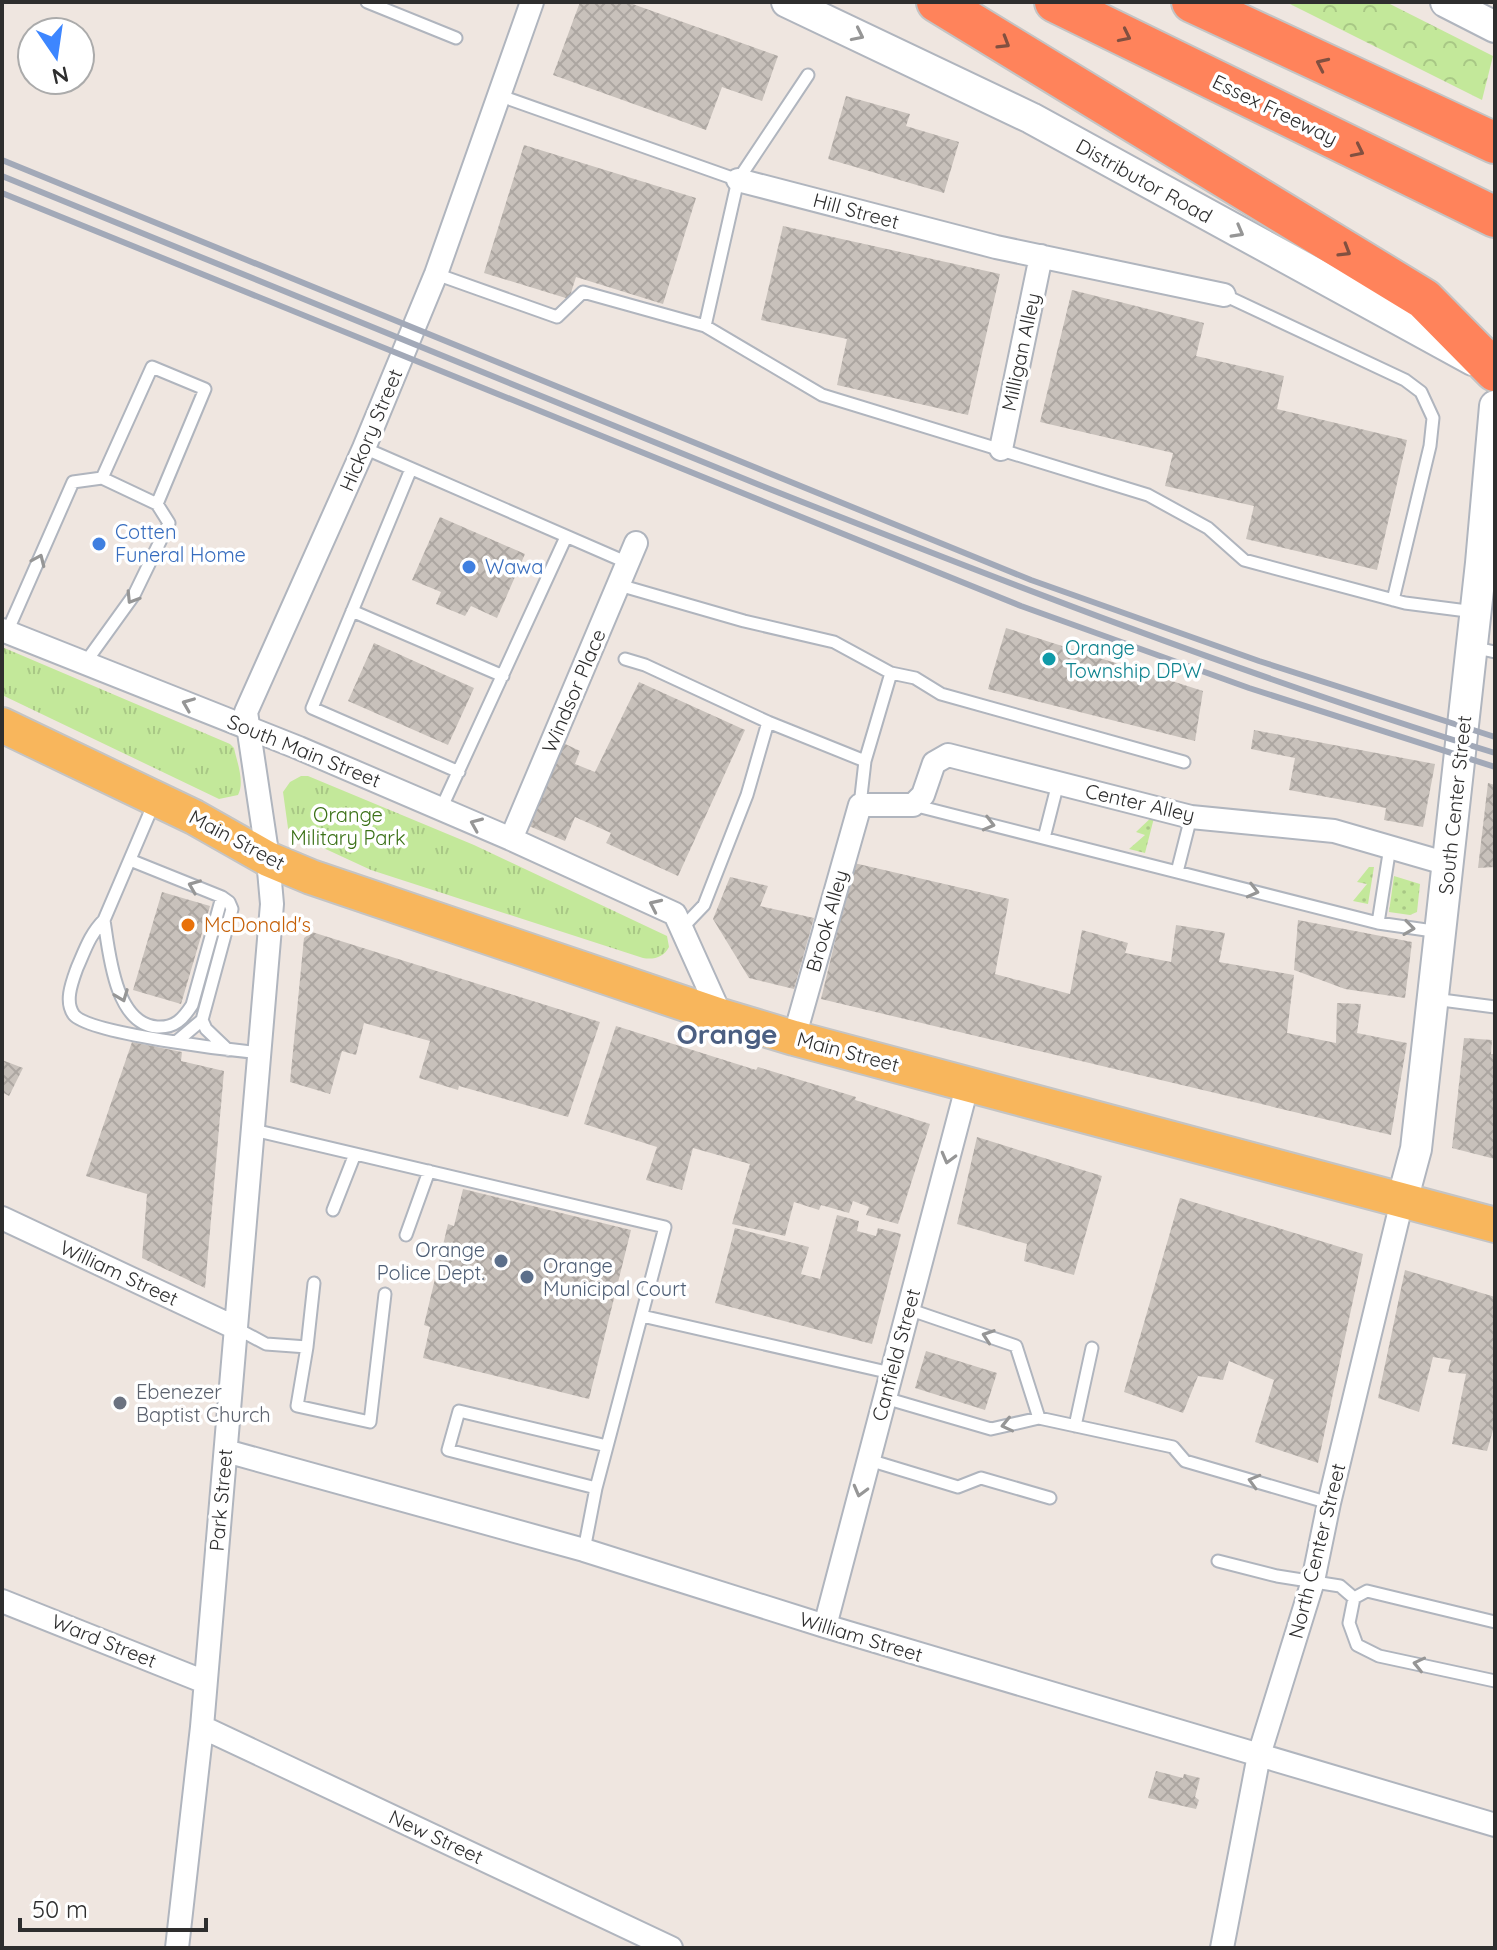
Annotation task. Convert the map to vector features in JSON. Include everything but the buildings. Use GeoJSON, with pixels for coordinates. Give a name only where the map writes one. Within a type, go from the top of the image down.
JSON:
{"type":"FeatureCollection","features":[{"type":"Feature","properties":{"kind":"highway"},"geometry":{"type":"LineString","coordinates":[[937,2],[1424,299],[1495,372]]}},
{"type":"Feature","properties":{"kind":"highway","name":"Essex Freeway"},"geometry":{"type":"LineString","coordinates":[[1055,2],[1495,217]]}},
{"type":"Feature","properties":{"kind":"highway"},"geometry":{"type":"LineString","coordinates":[[1192,2],[1495,143]]}},
{"type":"Feature","properties":{"kind":"main road","name":"Distributor Road"},"geometry":{"type":"LineString","coordinates":[[787,2],[1031,118],[1495,372]]}},
{"type":"Feature","properties":{"kind":"main road"},"geometry":{"type":"LineString","coordinates":[[1446,2],[1495,27]]}},
{"type":"Feature","properties":{"kind":"main road","name":"South Center Street"},"geometry":{"type":"LineString","coordinates":[[1402,1201],[1416,1149],[1448,864],[1483,649],[1476,612],[1488,565],[1495,406]]}},
{"type":"Feature","properties":{"kind":"main road","name":"Main Street"},"geometry":{"type":"LineString","coordinates":[[2,725],[156,799],[268,859],[311,877],[721,1016],[1495,1225]]}},
{"type":"Feature","properties":{"kind":"street","name":"Hickory Street"},"geometry":{"type":"LineString","coordinates":[[268,859],[246,712],[364,448],[436,274],[532,2]]}},
{"type":"Feature","properties":{"kind":"street","name":"Hill Street"},"geometry":{"type":"LineString","coordinates":[[738,180],[1041,256],[1224,295]]}},
{"type":"Feature","properties":{"kind":"street","name":"Milligan Alley"},"geometry":{"type":"LineString","coordinates":[[1001,449],[1041,256]]}},
{"type":"Feature","properties":{"kind":"street","name":"Windsor Place"},"geometry":{"type":"LineString","coordinates":[[511,839],[632,553]]}},
{"type":"Feature","properties":{"kind":"street","name":"South Main Street"},"geometry":{"type":"LineString","coordinates":[[5,631],[441,809],[675,914],[721,1016]]}},
{"type":"Feature","properties":{"kind":"street","name":"Center Alley"},"geometry":{"type":"LineString","coordinates":[[913,805],[923,795],[934,763],[948,755],[1191,817],[1334,831],[1448,864]]}},
{"type":"Feature","properties":{"kind":"street"},"geometry":{"type":"LineString","coordinates":[[860,805],[913,805]]}},
{"type":"Feature","properties":{"kind":"street","name":"Brook Alley"},"geometry":{"type":"LineString","coordinates":[[794,1038],[860,805]]}},
{"type":"Feature","properties":{"kind":"street","name":"Park Street"},"geometry":{"type":"LineString","coordinates":[[177,1948],[202,1727],[254,1130],[272,904],[268,859]]}},
{"type":"Feature","properties":{"kind":"street","name":"Canfield Street"},"geometry":{"type":"LineString","coordinates":[[825,1626],[968,1083]]}},
{"type":"Feature","properties":{"kind":"street","name":"North Center Street"},"geometry":{"type":"LineString","coordinates":[[1222,1948],[1259,1755],[1313,1581],[1402,1201]]}},
{"type":"Feature","properties":{"kind":"street","name":"William Street"},"geometry":{"type":"LineString","coordinates":[[2,1218],[236,1328]]}},
{"type":"Feature","properties":{"kind":"street","name":"William Street"},"geometry":{"type":"LineString","coordinates":[[226,1451],[584,1550],[825,1626],[1495,1825]]}},
{"type":"Feature","properties":{"kind":"street","name":"Ward Street"},"geometry":{"type":"LineString","coordinates":[[2,1601],[205,1682]]}},
{"type":"Feature","properties":{"kind":"street","name":"New Street"},"geometry":{"type":"LineString","coordinates":[[202,1727],[671,1948]]}},
{"type":"Feature","properties":{"kind":"lane"},"geometry":{"type":"LineString","coordinates":[[367,2],[456,38]]}},
{"type":"Feature","properties":{"kind":"lane"},"geometry":{"type":"LineString","coordinates":[[705,326],[738,180],[808,75]]}},
{"type":"Feature","properties":{"kind":"lane","name":"Hill Street"},"geometry":{"type":"LineString","coordinates":[[498,95],[738,180]]}},
{"type":"Feature","properties":{"kind":"lane"},"geometry":{"type":"LineString","coordinates":[[436,274],[557,317],[583,292],[705,326],[822,395],[1148,495],[1208,528],[1244,560],[1393,600],[1476,612]]}},
{"type":"Feature","properties":{"kind":"lane"},"geometry":{"type":"LineString","coordinates":[[1224,295],[1405,380],[1421,392],[1431,410],[1430,446],[1393,600]]}},
{"type":"Feature","properties":{"kind":"lane"},"geometry":{"type":"LineString","coordinates":[[102,478],[152,367],[205,389],[157,504]]}},
{"type":"Feature","properties":{"kind":"lane"},"geometry":{"type":"LineString","coordinates":[[364,448],[566,537],[632,553]]}},
{"type":"Feature","properties":{"kind":"lane"},"geometry":{"type":"LineString","coordinates":[[411,469],[312,708],[459,772]]}},
{"type":"Feature","properties":{"kind":"lane"},"geometry":{"type":"LineString","coordinates":[[5,631],[73,482],[102,478],[157,504],[169,523],[134,595],[85,663]]}},
{"type":"Feature","properties":{"kind":"lane"},"geometry":{"type":"LineString","coordinates":[[441,809],[566,537]]}},
{"type":"Feature","properties":{"kind":"lane"},"geometry":{"type":"LineString","coordinates":[[619,585],[744,621],[834,642],[891,673],[915,678],[941,694],[1184,762]]}},
{"type":"Feature","properties":{"kind":"lane"},"geometry":{"type":"LineString","coordinates":[[352,611],[503,676]]}},
{"type":"Feature","properties":{"kind":"lane"},"geometry":{"type":"LineString","coordinates":[[625,659],[865,761]]}},
{"type":"Feature","properties":{"kind":"lane"},"geometry":{"type":"LineString","coordinates":[[860,805],[865,761],[891,673]]}},
{"type":"Feature","properties":{"kind":"lane"},"geometry":{"type":"LineString","coordinates":[[681,929],[704,905],[747,795],[768,722]]}},
{"type":"Feature","properties":{"kind":"lane"},"geometry":{"type":"LineString","coordinates":[[1044,838],[1058,783]]}},
{"type":"Feature","properties":{"kind":"lane"},"geometry":{"type":"LineString","coordinates":[[156,799],[104,920],[93,931],[75,974],[69,998],[72,1013],[81,1021],[176,1042],[260,1053]]}},
{"type":"Feature","properties":{"kind":"lane"},"geometry":{"type":"LineString","coordinates":[[913,805],[1378,923],[1441,932]]}},
{"type":"Feature","properties":{"kind":"lane"},"geometry":{"type":"LineString","coordinates":[[1177,872],[1191,817]]}},
{"type":"Feature","properties":{"kind":"lane"},"geometry":{"type":"LineString","coordinates":[[1378,923],[1390,847]]}},
{"type":"Feature","properties":{"kind":"lane"},"geometry":{"type":"LineString","coordinates":[[130,860],[222,897],[232,909],[202,1020],[176,1042]]}},
{"type":"Feature","properties":{"kind":"lane"},"geometry":{"type":"LineString","coordinates":[[104,920],[112,970],[127,1009],[136,1020],[147,1026],[161,1027],[182,1020],[192,1005],[222,897]]}},
{"type":"Feature","properties":{"kind":"lane"},"geometry":{"type":"LineString","coordinates":[[1433,999],[1495,1007]]}},
{"type":"Feature","properties":{"kind":"lane"},"geometry":{"type":"LineString","coordinates":[[202,1020],[206,1029],[228,1050]]}},
{"type":"Feature","properties":{"kind":"lane"},"geometry":{"type":"LineString","coordinates":[[254,1130],[665,1227],[596,1488],[584,1550]]}},
{"type":"Feature","properties":{"kind":"lane"},"geometry":{"type":"LineString","coordinates":[[333,1210],[355,1154]]}},
{"type":"Feature","properties":{"kind":"lane"},"geometry":{"type":"LineString","coordinates":[[406,1235],[429,1171]]}},
{"type":"Feature","properties":{"kind":"lane"},"geometry":{"type":"LineString","coordinates":[[314,1283],[297,1406],[370,1422],[385,1294]]}},
{"type":"Feature","properties":{"kind":"lane"},"geometry":{"type":"LineString","coordinates":[[908,1309],[1016,1346],[1039,1418]]}},
{"type":"Feature","properties":{"kind":"lane"},"geometry":{"type":"LineString","coordinates":[[642,1316],[891,1373]]}},
{"type":"Feature","properties":{"kind":"lane"},"geometry":{"type":"LineString","coordinates":[[236,1328],[266,1344],[307,1347]]}},
{"type":"Feature","properties":{"kind":"lane"},"geometry":{"type":"LineString","coordinates":[[1075,1426],[1092,1348]]}},
{"type":"Feature","properties":{"kind":"lane"},"geometry":{"type":"LineString","coordinates":[[885,1398],[991,1429],[1039,1418],[1173,1447],[1185,1461],[1329,1503]]}},
{"type":"Feature","properties":{"kind":"lane"},"geometry":{"type":"LineString","coordinates":[[596,1488],[448,1450],[459,1411],[607,1446]]}},
{"type":"Feature","properties":{"kind":"lane"},"geometry":{"type":"LineString","coordinates":[[869,1460],[958,1487],[981,1478],[1050,1498]]}},
{"type":"Feature","properties":{"kind":"lane"},"geometry":{"type":"LineString","coordinates":[[1218,1561],[1277,1576],[1340,1586],[1354,1598]]}},
{"type":"Feature","properties":{"kind":"lane"},"geometry":{"type":"LineString","coordinates":[[1354,1598],[1367,1591],[1495,1622]]}},
{"type":"Feature","properties":{"kind":"lane"},"geometry":{"type":"LineString","coordinates":[[1354,1598],[1349,1623],[1357,1645],[1379,1656],[1495,1681]]}},
{"type":"Feature","properties":{"kind":"green space"},"geometry":{"type":"Polygon","coordinates":[[[1286,2],[1386,2],[1493,56],[1482,100],[1286,2]]]}},
{"type":"Feature","properties":{"kind":"green space","name":"Orange Military Park"},"geometry":{"type":"Polygon","coordinates":[[[2,647],[230,744],[234,748],[240,772],[238,795],[219,799],[2,695],[2,647]]]}},
{"type":"Feature","properties":{"kind":"green space","name":"Orange Military Park"},"geometry":{"type":"Polygon","coordinates":[[[308,776],[474,845],[667,936],[669,947],[658,957],[643,958],[371,870],[291,833],[283,792],[290,782],[308,776]]]}},
{"type":"Feature","properties":{"kind":"green space"},"geometry":{"type":"Polygon","coordinates":[[[1155,814],[1145,853],[1129,849],[1145,835],[1136,832],[1155,814]]]}},
{"type":"Feature","properties":{"kind":"green space"},"geometry":{"type":"Polygon","coordinates":[[[1369,867],[1374,867],[1368,904],[1353,901],[1367,884],[1357,882],[1369,867]]]}},
{"type":"Feature","properties":{"kind":"green space"},"geometry":{"type":"Polygon","coordinates":[[[1394,876],[1420,884],[1417,912],[1410,915],[1389,912],[1394,876]]]}},
{"type":"Feature","properties":{"kind":"railway"},"geometry":{"type":"LineString","coordinates":[[2,160],[1031,580],[1259,661],[1495,737]]}},
{"type":"Feature","properties":{"kind":"railway"},"geometry":{"type":"LineString","coordinates":[[2,176],[762,486],[944,557],[1217,660],[1495,753]]}},
{"type":"Feature","properties":{"kind":"railway"},"geometry":{"type":"LineString","coordinates":[[2,193],[1021,606],[1249,688],[1495,767]]}},
{"type":"Feature","properties":{"kind":"place","name":"Cotten Funeral Home"},"geometry":{"type":"Point","coordinates":[99,544]}},
{"type":"Feature","properties":{"kind":"place","name":"Wawa"},"geometry":{"type":"Point","coordinates":[469,567]}},
{"type":"Feature","properties":{"kind":"place","name":"Orange Township DPW"},"geometry":{"type":"Point","coordinates":[1049,659]}},
{"type":"Feature","properties":{"kind":"place","name":"McDonald's"},"geometry":{"type":"Point","coordinates":[188,925]}},
{"type":"Feature","properties":{"kind":"place","name":"Orange Police Dept."},"geometry":{"type":"Point","coordinates":[501,1261]}},
{"type":"Feature","properties":{"kind":"place","name":"Orange Municipal Court"},"geometry":{"type":"Point","coordinates":[527,1277]}},
{"type":"Feature","properties":{"kind":"place","name":"Ebenezer Baptist Church"},"geometry":{"type":"Point","coordinates":[120,1403]}},
{"type":"Feature","properties":{"kind":"district","name":"Orange"},"geometry":{"type":"Point","coordinates":[727,1034]}}]}
